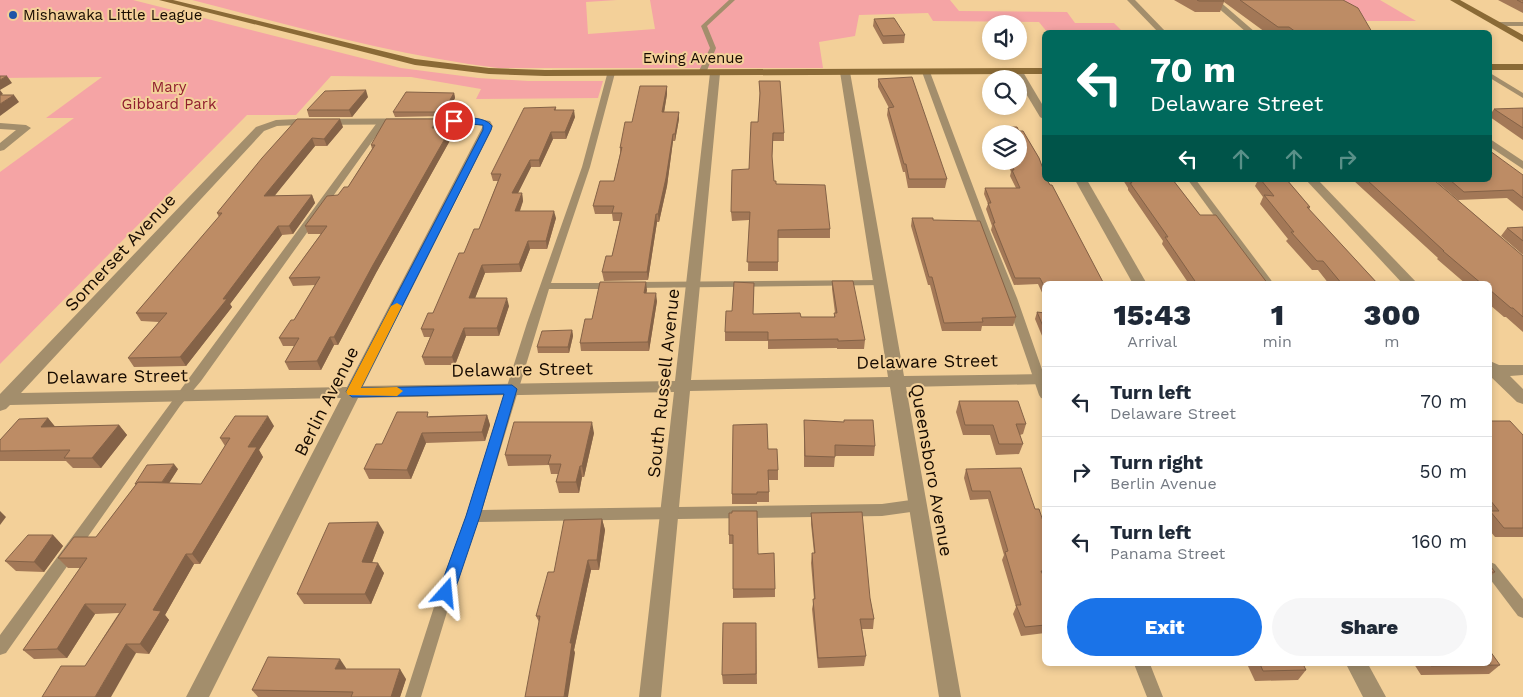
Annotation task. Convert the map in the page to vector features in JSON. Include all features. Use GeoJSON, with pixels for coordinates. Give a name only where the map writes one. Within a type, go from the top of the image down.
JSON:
{"type":"FeatureCollection","features":[{"type":"Feature","properties":{"kind":"street","name":"Ewing Avenue"},"geometry":{"type":"LineString","coordinates":[[163,0],[344,46],[407,60],[465,69],[522,73],[982,72]]}},
{"type":"Feature","properties":{"kind":"street"},"geometry":{"type":"LineString","coordinates":[[1131,0],[1160,30]]}},
{"type":"Feature","properties":{"kind":"street"},"geometry":{"type":"LineString","coordinates":[[1213,0],[1249,30]]}},
{"type":"Feature","properties":{"kind":"street"},"geometry":{"type":"LineString","coordinates":[[1454,0],[1523,39]]}},
{"type":"Feature","properties":{"kind":"street"},"geometry":{"type":"LineString","coordinates":[[1492,67],[1523,67]]}},
{"type":"Feature","properties":{"kind":"street","name":"Ewing Avenue"},"geometry":{"type":"LineString","coordinates":[[1027,72],[1042,71]]}},
{"type":"Feature","properties":{"kind":"street","name":"Queensboro Avenue"},"geometry":{"type":"LineString","coordinates":[[844,72],[950,697]]}},
{"type":"Feature","properties":{"kind":"street","name":"South Russell Avenue"},"geometry":{"type":"LineString","coordinates":[[650,697],[693,284],[708,73]]}},
{"type":"Feature","properties":{"kind":"street"},"geometry":{"type":"LineString","coordinates":[[1027,87],[1042,112]]}},
{"type":"Feature","properties":{"kind":"street","name":"Berlin Avenue"},"geometry":{"type":"LineString","coordinates":[[196,697],[488,126],[486,123],[472,121],[382,122]]}},
{"type":"Feature","properties":{"kind":"street","name":"Somerset Avenue"},"geometry":{"type":"LineString","coordinates":[[2,401],[260,129],[267,125],[283,123],[382,122]]}},
{"type":"Feature","properties":{"kind":"street"},"geometry":{"type":"LineString","coordinates":[[0,126],[24,126],[26,128],[0,148]]}},
{"type":"Feature","properties":{"kind":"street"},"geometry":{"type":"LineString","coordinates":[[1492,143],[1523,166]]}},
{"type":"Feature","properties":{"kind":"street"},"geometry":{"type":"LineString","coordinates":[[1082,182],[1138,281]]}},
{"type":"Feature","properties":{"kind":"street"},"geometry":{"type":"LineString","coordinates":[[1314,182],[1408,281]]}},
{"type":"Feature","properties":{"kind":"street"},"geometry":{"type":"LineString","coordinates":[[1492,369],[1523,370]]}},
{"type":"Feature","properties":{"kind":"street"},"geometry":{"type":"LineString","coordinates":[[1492,369],[1523,398]]}},
{"type":"Feature","properties":{"kind":"street","name":"Delaware Street"},"geometry":{"type":"LineString","coordinates":[[2,401],[184,395],[1042,379]]}},
{"type":"Feature","properties":{"kind":"street"},"geometry":{"type":"LineString","coordinates":[[1357,666],[1375,697]]}},
{"type":"Feature","properties":{"kind":"lane"},"geometry":{"type":"LineString","coordinates":[[708,73],[713,48],[704,26],[713,15],[732,0]]}},
{"type":"Feature","properties":{"kind":"lane"},"geometry":{"type":"LineString","coordinates":[[1496,24],[1523,24]]}},
{"type":"Feature","properties":{"kind":"lane"},"geometry":{"type":"LineString","coordinates":[[926,72],[1042,379]]}},
{"type":"Feature","properties":{"kind":"lane"},"geometry":{"type":"LineString","coordinates":[[413,697],[451,576],[473,516],[545,286],[586,167],[611,73]]}},
{"type":"Feature","properties":{"kind":"lane"},"geometry":{"type":"LineString","coordinates":[[1492,76],[1523,96]]}},
{"type":"Feature","properties":{"kind":"lane"},"geometry":{"type":"LineString","coordinates":[[0,648],[276,271],[382,122]]}},
{"type":"Feature","properties":{"kind":"lane"},"geometry":{"type":"LineString","coordinates":[[1193,182],[1267,281]]}},
{"type":"Feature","properties":{"kind":"lane"},"geometry":{"type":"LineString","coordinates":[[545,286],[880,283]]}},
{"type":"Feature","properties":{"kind":"lane"},"geometry":{"type":"LineString","coordinates":[[473,516],[882,510],[918,505]]}},
{"type":"Feature","properties":{"kind":"lane"},"geometry":{"type":"LineString","coordinates":[[1492,571],[1523,611]]}},
{"type":"Feature","properties":{"kind":"lane"},"geometry":{"type":"LineString","coordinates":[[1143,666],[1155,697]]}},
{"type":"Feature","properties":{"kind":"green space","name":"Mary Gibbard Park"},"geometry":{"type":"Polygon","coordinates":[[[0,0],[133,0],[401,68],[478,78],[528,81],[603,81],[598,98],[476,99],[481,89],[411,77],[331,76],[296,115],[247,115],[0,364],[0,172],[74,118],[46,118],[102,77],[0,78],[0,0]]]}},
{"type":"Feature","properties":{"kind":"green space"},"geometry":{"type":"Polygon","coordinates":[[[192,0],[617,0],[586,2],[588,34],[655,29],[650,0],[950,0],[959,11],[1067,12],[1075,23],[1114,23],[1121,30],[1045,30],[1039,22],[1027,22],[1027,15],[982,15],[982,21],[933,21],[928,13],[859,15],[855,36],[819,42],[823,68],[498,68],[382,48],[192,0]]]}},
{"type":"Feature","properties":{"kind":"green space"},"geometry":{"type":"Polygon","coordinates":[[[1262,0],[1380,0],[1416,21],[1359,21],[1262,0]]]}},
{"type":"Feature","properties":{"kind":"building"},"geometry":{"type":"Polygon","coordinates":[[[1197,0],[1223,0],[1224,1],[1199,1],[1197,0]]]}},
{"type":"Feature","properties":{"kind":"building"},"geometry":{"type":"Polygon","coordinates":[[[1240,0],[1343,0],[1358,8],[1371,30],[1293,30],[1289,27],[1278,27],[1240,0]]]}},
{"type":"Feature","properties":{"kind":"building"},"geometry":{"type":"Polygon","coordinates":[[[894,18],[905,35],[883,36],[874,19],[894,18]]]}},
{"type":"Feature","properties":{"kind":"building"},"geometry":{"type":"Polygon","coordinates":[[[912,77],[947,179],[909,179],[888,108],[894,107],[878,79],[912,77]]]}},
{"type":"Feature","properties":{"kind":"building"},"geometry":{"type":"Polygon","coordinates":[[[759,81],[780,81],[784,133],[773,133],[774,181],[776,181],[776,184],[825,185],[830,229],[778,230],[778,262],[747,262],[750,212],[731,212],[732,170],[749,169],[751,122],[758,122],[759,81]]]}},
{"type":"Feature","properties":{"kind":"building"},"geometry":{"type":"Polygon","coordinates":[[[640,86],[667,86],[662,112],[679,112],[658,214],[656,214],[647,272],[602,272],[606,256],[612,256],[622,213],[612,213],[614,206],[593,206],[600,181],[614,181],[622,147],[620,148],[625,122],[632,122],[640,86]]]}},
{"type":"Feature","properties":{"kind":"building"},"geometry":{"type":"Polygon","coordinates":[[[366,90],[349,110],[307,110],[325,91],[366,90]]]}},
{"type":"Feature","properties":{"kind":"building"},"geometry":{"type":"Polygon","coordinates":[[[406,92],[454,93],[443,112],[393,112],[406,92]]]}},
{"type":"Feature","properties":{"kind":"building"},"geometry":{"type":"Polygon","coordinates":[[[0,95],[14,95],[0,104],[0,95]]]}},
{"type":"Feature","properties":{"kind":"building"},"geometry":{"type":"Polygon","coordinates":[[[556,107],[554,110],[574,110],[565,132],[551,132],[539,160],[530,160],[512,193],[522,193],[515,211],[554,211],[546,241],[528,241],[519,264],[482,265],[469,298],[507,298],[497,328],[464,328],[452,357],[422,357],[434,329],[421,329],[428,313],[433,313],[459,253],[464,253],[474,229],[479,229],[501,174],[491,174],[524,108],[556,107]]]}},
{"type":"Feature","properties":{"kind":"building"},"geometry":{"type":"Polygon","coordinates":[[[1523,108],[1523,128],[1494,109],[1523,108]]]}},
{"type":"Feature","properties":{"kind":"building"},"geometry":{"type":"Polygon","coordinates":[[[297,119],[340,119],[324,139],[312,138],[264,196],[312,195],[289,226],[278,226],[223,299],[227,299],[180,357],[128,358],[167,313],[136,313],[222,213],[217,213],[297,119]]]}},
{"type":"Feature","properties":{"kind":"building"},"geometry":{"type":"Polygon","coordinates":[[[386,119],[437,119],[432,128],[451,128],[334,337],[330,337],[317,361],[285,362],[299,338],[279,338],[291,320],[294,320],[320,277],[289,278],[327,226],[305,226],[327,196],[338,195],[344,187],[348,187],[375,145],[371,145],[386,119]]]}},
{"type":"Feature","properties":{"kind":"building"},"geometry":{"type":"Polygon","coordinates":[[[1027,138],[1042,166],[1042,182],[1048,182],[1052,185],[1102,281],[1042,282],[1040,278],[1015,278],[993,223],[995,223],[988,203],[991,203],[985,188],[1020,188],[1012,170],[1027,170],[1027,138]]]}},
{"type":"Feature","properties":{"kind":"building"},"geometry":{"type":"Polygon","coordinates":[[[1492,152],[1523,175],[1523,198],[1513,190],[1464,192],[1452,182],[1492,182],[1492,152]]]}},
{"type":"Feature","properties":{"kind":"building"},"geometry":{"type":"Polygon","coordinates":[[[1175,182],[1200,215],[1216,215],[1266,281],[1195,281],[1165,237],[1168,237],[1130,183],[1175,182]]]}},
{"type":"Feature","properties":{"kind":"building"},"geometry":{"type":"Polygon","coordinates":[[[1263,182],[1289,182],[1310,207],[1307,207],[1375,281],[1340,281],[1323,261],[1317,261],[1291,232],[1294,232],[1264,195],[1274,196],[1263,182]]]}},
{"type":"Feature","properties":{"kind":"building"},"geometry":{"type":"Polygon","coordinates":[[[1369,182],[1436,182],[1523,256],[1523,317],[1492,292],[1492,281],[1478,281],[1369,182]]]}},
{"type":"Feature","properties":{"kind":"building"},"geometry":{"type":"Polygon","coordinates":[[[912,218],[980,221],[1016,317],[982,318],[983,322],[944,323],[932,277],[929,277],[912,218]]]}},
{"type":"Feature","properties":{"kind":"building"},"geometry":{"type":"Polygon","coordinates":[[[1523,227],[1523,241],[1507,228],[1523,227]]]}},
{"type":"Feature","properties":{"kind":"building"},"geometry":{"type":"Polygon","coordinates":[[[832,281],[853,281],[865,340],[768,340],[768,332],[725,332],[726,311],[732,311],[734,282],[754,283],[753,314],[800,313],[801,317],[835,317],[834,313],[837,313],[832,281]]]}},
{"type":"Feature","properties":{"kind":"building"},"geometry":{"type":"Polygon","coordinates":[[[600,282],[646,282],[644,293],[656,293],[648,342],[580,343],[585,319],[592,319],[600,282]]]}},
{"type":"Feature","properties":{"kind":"building"},"geometry":{"type":"Polygon","coordinates":[[[1037,312],[1042,313],[1042,324],[1037,312]]]}},
{"type":"Feature","properties":{"kind":"building"},"geometry":{"type":"Polygon","coordinates":[[[572,330],[568,347],[537,347],[542,331],[572,330]]]}},
{"type":"Feature","properties":{"kind":"building"},"geometry":{"type":"Polygon","coordinates":[[[959,401],[1018,401],[1026,424],[1016,424],[1023,444],[999,444],[993,425],[965,425],[959,401]]]}},
{"type":"Feature","properties":{"kind":"building"},"geometry":{"type":"Polygon","coordinates":[[[397,412],[428,412],[427,417],[487,415],[482,432],[422,433],[407,470],[364,469],[376,444],[382,444],[397,412]]]}},
{"type":"Feature","properties":{"kind":"building"},"geometry":{"type":"Polygon","coordinates":[[[235,416],[268,416],[248,447],[257,447],[192,554],[186,554],[153,610],[161,611],[140,644],[126,644],[95,697],[42,697],[61,666],[85,666],[126,604],[85,604],[57,649],[23,650],[87,558],[58,558],[74,537],[96,537],[138,482],[201,484],[230,438],[220,438],[235,416]]]}},
{"type":"Feature","properties":{"kind":"building"},"geometry":{"type":"Polygon","coordinates":[[[48,418],[41,427],[119,425],[92,458],[64,458],[70,450],[0,451],[0,440],[19,419],[48,418]]]}},
{"type":"Feature","properties":{"kind":"building"},"geometry":{"type":"Polygon","coordinates":[[[804,420],[844,422],[844,420],[873,420],[875,446],[835,445],[835,457],[805,456],[804,420]]]}},
{"type":"Feature","properties":{"kind":"building"},"geometry":{"type":"Polygon","coordinates":[[[1492,421],[1510,421],[1523,435],[1523,528],[1504,528],[1492,513],[1492,511],[1499,511],[1492,502],[1492,421]]]}},
{"type":"Feature","properties":{"kind":"building"},"geometry":{"type":"Polygon","coordinates":[[[514,422],[592,422],[582,466],[580,466],[576,482],[556,482],[561,464],[548,464],[551,455],[505,455],[514,422]]]}},
{"type":"Feature","properties":{"kind":"building"},"geometry":{"type":"Polygon","coordinates":[[[767,424],[768,449],[777,449],[778,470],[768,470],[769,492],[732,494],[733,425],[767,424]]]}},
{"type":"Feature","properties":{"kind":"building"},"geometry":{"type":"Polygon","coordinates":[[[174,464],[162,482],[138,482],[135,484],[147,465],[174,464]]]}},
{"type":"Feature","properties":{"kind":"building"},"geometry":{"type":"Polygon","coordinates":[[[1021,468],[1035,509],[1039,509],[1042,518],[1042,625],[1025,627],[1016,605],[1021,605],[1005,552],[1008,551],[990,491],[972,491],[966,469],[1021,468]]]}},
{"type":"Feature","properties":{"kind":"building"},"geometry":{"type":"Polygon","coordinates":[[[732,511],[757,511],[758,554],[774,553],[775,589],[733,589],[733,535],[729,535],[729,513],[732,513],[732,511]]]}},
{"type":"Feature","properties":{"kind":"building"},"geometry":{"type":"Polygon","coordinates":[[[862,512],[870,598],[874,619],[860,619],[866,656],[818,658],[813,599],[815,599],[812,553],[815,553],[811,513],[862,512]]]}},
{"type":"Feature","properties":{"kind":"building"},"geometry":{"type":"Polygon","coordinates":[[[602,519],[597,560],[588,560],[570,643],[572,643],[564,697],[525,697],[540,616],[536,616],[548,572],[554,572],[564,520],[602,519]]]}},
{"type":"Feature","properties":{"kind":"building"},"geometry":{"type":"Polygon","coordinates":[[[378,522],[362,562],[378,563],[365,594],[297,594],[329,523],[378,522]]]}},
{"type":"Feature","properties":{"kind":"building"},"geometry":{"type":"Polygon","coordinates":[[[28,535],[53,535],[34,562],[5,561],[28,535]]]}},
{"type":"Feature","properties":{"kind":"building"},"geometry":{"type":"Polygon","coordinates":[[[723,623],[756,623],[756,674],[722,675],[723,623]]]}},
{"type":"Feature","properties":{"kind":"building"},"geometry":{"type":"Polygon","coordinates":[[[1492,654],[1500,665],[1492,665],[1492,654]]]}},
{"type":"Feature","properties":{"kind":"building"},"geometry":{"type":"Polygon","coordinates":[[[268,657],[340,659],[335,669],[400,669],[391,697],[351,697],[353,692],[252,690],[268,657]]]}},
{"type":"Feature","properties":{"kind":"building"},"geometry":{"type":"Polygon","coordinates":[[[1261,666],[1304,666],[1306,670],[1263,671],[1261,666]]]}},
{"type":"Feature","properties":{"kind":"slow traffic"},"geometry":{"type":"LineString","coordinates":[[397,306],[352,392],[397,391]]}},
{"type":"Feature","properties":{"kind":"place","name":"Mishawaka Little League"},"geometry":{"type":"Point","coordinates":[13,15]}},
{"type":"Feature","properties":{"kind":"route"},"geometry":{"type":"LineString","coordinates":[[446,593],[473,516],[512,389],[352,392],[456,193],[488,126],[480,121],[454,121]]}}]}
